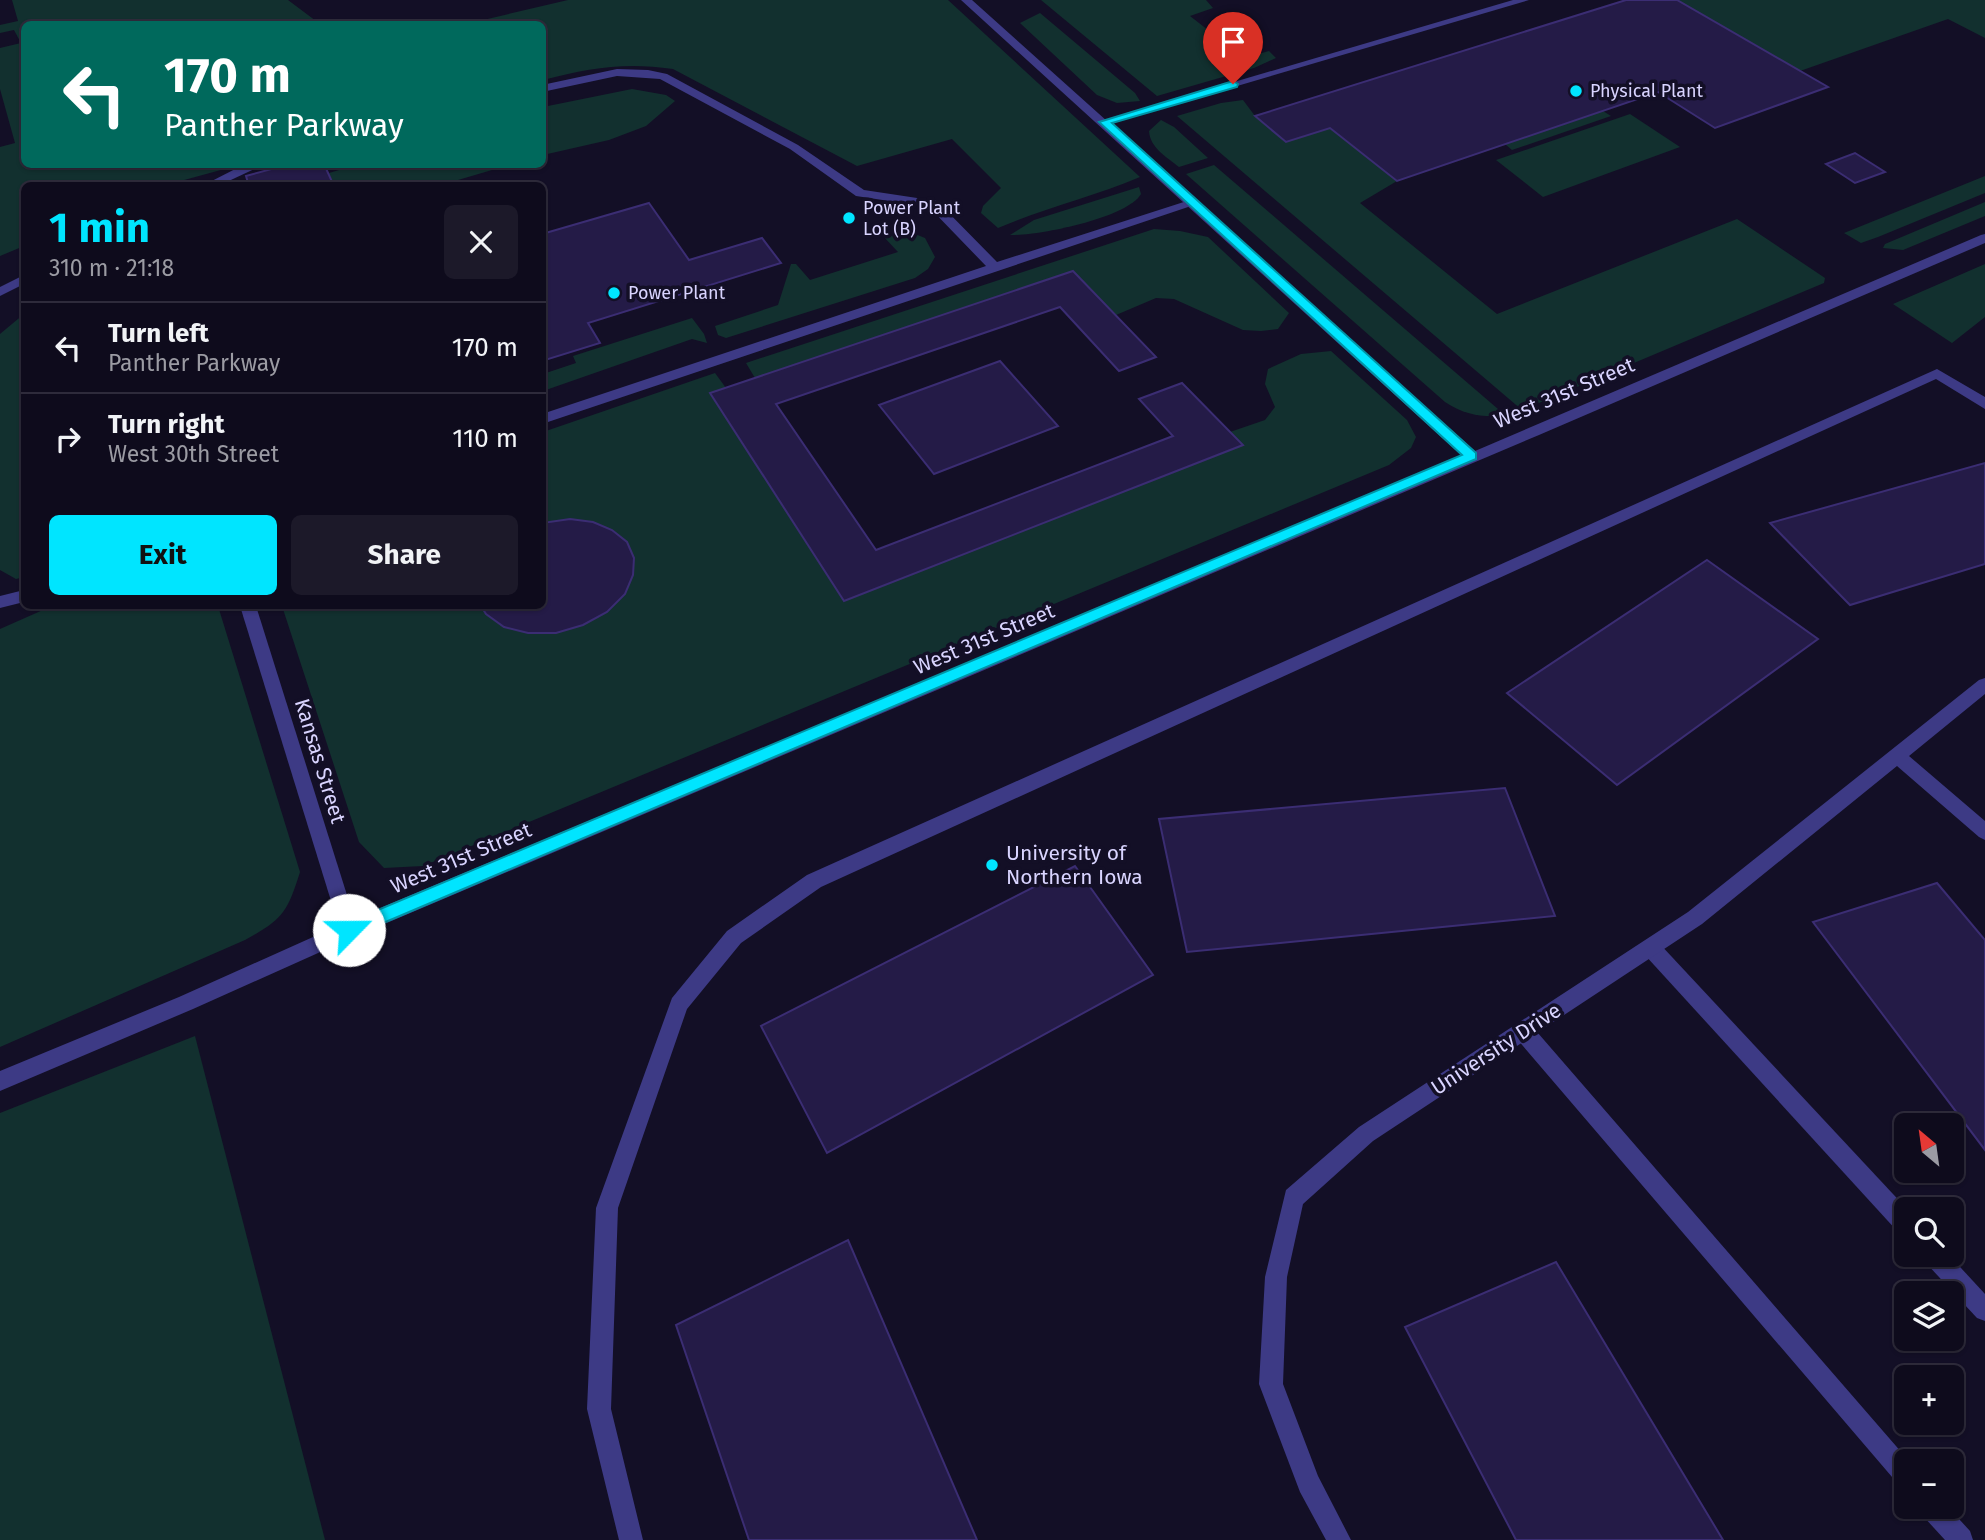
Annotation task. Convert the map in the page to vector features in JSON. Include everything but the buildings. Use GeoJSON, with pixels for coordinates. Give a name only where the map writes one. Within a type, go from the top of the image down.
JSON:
{"type":"FeatureCollection","features":[{"type":"Feature","properties":{"kind":"street"},"geometry":{"type":"LineString","coordinates":[[966,0],[1194,203],[1471,456]]}},
{"type":"Feature","properties":{"kind":"street"},"geometry":{"type":"LineString","coordinates":[[1104,122],[1524,0]]}},
{"type":"Feature","properties":{"kind":"street"},"geometry":{"type":"LineString","coordinates":[[546,88],[613,73],[639,72],[663,76],[794,147],[860,193],[933,204],[995,267]]}},
{"type":"Feature","properties":{"kind":"street"},"geometry":{"type":"LineString","coordinates":[[216,182],[246,168]]}},
{"type":"Feature","properties":{"kind":"street"},"geometry":{"type":"LineString","coordinates":[[546,418],[1194,203]]}},
{"type":"Feature","properties":{"kind":"street","name":"West 31st Street"},"geometry":{"type":"LineString","coordinates":[[0,1081],[186,1003],[349,930],[1471,456],[1534,432],[1985,238]]}},
{"type":"Feature","properties":{"kind":"street"},"geometry":{"type":"LineString","coordinates":[[0,292],[21,281]]}},
{"type":"Feature","properties":{"kind":"street"},"geometry":{"type":"LineString","coordinates":[[631,1540],[600,1409],[607,1208],[679,1004],[734,937],[814,881],[1937,373],[1985,404]]}},
{"type":"Feature","properties":{"kind":"street"},"geometry":{"type":"LineString","coordinates":[[0,602],[21,597]]}},
{"type":"Feature","properties":{"kind":"street","name":"Kansas Street"},"geometry":{"type":"LineString","coordinates":[[249,609],[349,930]]}},
{"type":"Feature","properties":{"kind":"street","name":"University Drive"},"geometry":{"type":"LineString","coordinates":[[1339,1540],[1309,1483],[1272,1384],[1276,1277],[1294,1198],[1366,1133],[1695,918],[1985,685]]}},
{"type":"Feature","properties":{"kind":"street"},"geometry":{"type":"LineString","coordinates":[[1898,756],[1985,832]]}},
{"type":"Feature","properties":{"kind":"street"},"geometry":{"type":"LineString","coordinates":[[1651,948],[1894,1211]]}},
{"type":"Feature","properties":{"kind":"street"},"geometry":{"type":"LineString","coordinates":[[1524,1032],[1894,1462]]}},
{"type":"Feature","properties":{"kind":"street"},"geometry":{"type":"LineString","coordinates":[[1945,1267],[1985,1310]]}},
{"type":"Feature","properties":{"kind":"street"},"geometry":{"type":"LineString","coordinates":[[1943,1519],[1961,1540]]}},
{"type":"Feature","properties":{"kind":"green space"},"geometry":{"type":"Polygon","coordinates":[[[12,0],[288,0],[316,21],[21,21],[21,43],[14,30],[0,33],[0,25],[18,21],[12,0]]]}},
{"type":"Feature","properties":{"kind":"green space"},"geometry":{"type":"Polygon","coordinates":[[[568,0],[948,0],[1140,177],[998,228],[981,213],[983,206],[1001,188],[952,139],[857,166],[673,69],[607,67],[546,79],[546,21],[479,21],[568,0]]]}},
{"type":"Feature","properties":{"kind":"green space"},"geometry":{"type":"Polygon","coordinates":[[[1041,0],[1206,0],[1213,8],[1190,16],[1244,58],[1269,51],[1276,58],[1254,68],[1157,96],[1041,0]]]}},
{"type":"Feature","properties":{"kind":"green space"},"geometry":{"type":"Polygon","coordinates":[[[1677,0],[1985,0],[1985,38],[1948,19],[1800,71],[1677,0]]]}},
{"type":"Feature","properties":{"kind":"green space"},"geometry":{"type":"Polygon","coordinates":[[[1040,13],[1135,93],[1140,101],[1117,103],[1097,95],[1020,23],[1040,13]]]}},
{"type":"Feature","properties":{"kind":"green space"},"geometry":{"type":"Polygon","coordinates":[[[21,43],[21,168],[228,168],[177,182],[21,182],[21,247],[0,256],[0,147],[15,143],[0,89],[0,48],[21,43]]]}},
{"type":"Feature","properties":{"kind":"green space"},"geometry":{"type":"Polygon","coordinates":[[[632,89],[666,95],[675,101],[646,126],[609,140],[546,154],[546,106],[632,89]]]}},
{"type":"Feature","properties":{"kind":"green space"},"geometry":{"type":"Polygon","coordinates":[[[1243,100],[1255,116],[1286,142],[1330,128],[1397,181],[1360,203],[1497,314],[1737,219],[1825,278],[1824,283],[1522,410],[1177,116],[1221,103],[1243,100]]]}},
{"type":"Feature","properties":{"kind":"green space"},"geometry":{"type":"Polygon","coordinates":[[[1603,111],[1611,116],[1512,150],[1505,144],[1603,111]]]}},
{"type":"Feature","properties":{"kind":"green space"},"geometry":{"type":"Polygon","coordinates":[[[1630,114],[1680,147],[1543,197],[1496,160],[1630,114]]]}},
{"type":"Feature","properties":{"kind":"green space"},"geometry":{"type":"Polygon","coordinates":[[[1161,120],[1174,127],[1208,158],[1179,167],[1164,156],[1152,142],[1149,131],[1161,120]]]}},
{"type":"Feature","properties":{"kind":"green space"},"geometry":{"type":"Polygon","coordinates":[[[1214,165],[1498,409],[1500,416],[1471,414],[1445,402],[1186,174],[1214,165]]]}},
{"type":"Feature","properties":{"kind":"green space"},"geometry":{"type":"Polygon","coordinates":[[[346,168],[499,168],[451,182],[333,182],[329,173],[346,168]]]}},
{"type":"Feature","properties":{"kind":"green space"},"geometry":{"type":"Polygon","coordinates":[[[1985,176],[1985,193],[1878,237],[1861,243],[1844,233],[1985,176]]]}},
{"type":"Feature","properties":{"kind":"green space"},"geometry":{"type":"Polygon","coordinates":[[[1139,187],[1141,194],[1132,203],[1101,218],[1060,229],[1010,235],[1034,220],[1139,187]]]}},
{"type":"Feature","properties":{"kind":"green space"},"geometry":{"type":"Polygon","coordinates":[[[1985,202],[1985,216],[1903,250],[1883,248],[1885,244],[1985,202]]]}},
{"type":"Feature","properties":{"kind":"green space"},"geometry":{"type":"Polygon","coordinates":[[[1154,229],[1208,237],[1289,313],[1278,329],[1243,330],[1174,299],[1156,298],[1116,315],[1073,271],[755,378],[746,363],[1154,229]]]}},
{"type":"Feature","properties":{"kind":"green space"},"geometry":{"type":"Polygon","coordinates":[[[905,230],[925,238],[935,257],[928,269],[915,278],[726,338],[718,335],[715,326],[778,305],[791,264],[796,264],[810,280],[898,252],[883,236],[888,231],[905,230]]]}},
{"type":"Feature","properties":{"kind":"green space"},"geometry":{"type":"Polygon","coordinates":[[[1985,264],[1985,317],[1952,343],[1893,304],[1985,264]]]}},
{"type":"Feature","properties":{"kind":"green space"},"geometry":{"type":"Polygon","coordinates":[[[21,316],[21,578],[16,579],[0,570],[0,334],[21,316]]]}},
{"type":"Feature","properties":{"kind":"green space"},"geometry":{"type":"Polygon","coordinates":[[[692,318],[707,343],[692,339],[546,390],[546,373],[576,363],[573,356],[692,318]]]}},
{"type":"Feature","properties":{"kind":"green space"},"geometry":{"type":"Polygon","coordinates":[[[1331,351],[1407,420],[1416,437],[1411,448],[1389,465],[423,866],[384,868],[359,842],[283,609],[546,609],[546,431],[715,373],[726,388],[711,393],[844,601],[1242,445],[1230,432],[1265,420],[1275,407],[1265,384],[1268,369],[1301,354],[1331,351]]]}},
{"type":"Feature","properties":{"kind":"green space"},"geometry":{"type":"Polygon","coordinates":[[[45,609],[219,609],[300,872],[287,906],[276,920],[258,933],[0,1047],[0,629],[45,609]]]}},
{"type":"Feature","properties":{"kind":"green space"},"geometry":{"type":"Polygon","coordinates":[[[195,1036],[325,1540],[0,1540],[0,1113],[195,1036]]]}},
{"type":"Feature","properties":{"kind":"place","name":"Physical Plant"},"geometry":{"type":"Point","coordinates":[1576,91]}},
{"type":"Feature","properties":{"kind":"place","name":"Power Plant Lot (B)"},"geometry":{"type":"Point","coordinates":[849,218]}},
{"type":"Feature","properties":{"kind":"place","name":"Power Plant"},"geometry":{"type":"Point","coordinates":[614,293]}},
{"type":"Feature","properties":{"kind":"place","name":"University of Northern Iowa"},"geometry":{"type":"Point","coordinates":[992,865]}},
{"type":"Feature","properties":{"kind":"route"},"geometry":{"type":"LineString","coordinates":[[349,930],[1011,653],[1471,456],[1104,122],[1233,84]]}}]}
